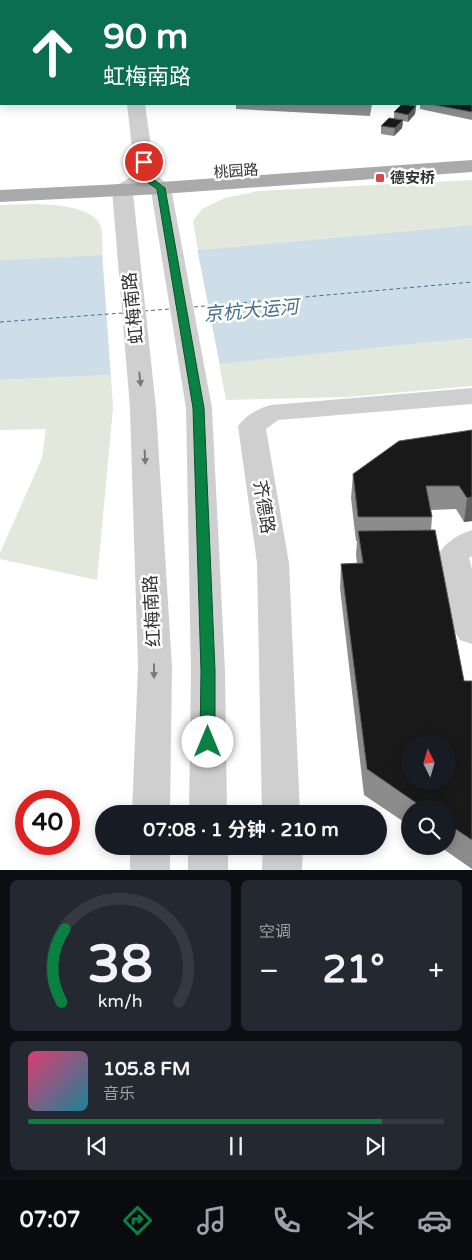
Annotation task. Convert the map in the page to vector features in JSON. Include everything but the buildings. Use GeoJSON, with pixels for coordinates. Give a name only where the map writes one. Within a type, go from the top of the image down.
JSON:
{"type":"FeatureCollection","features":[{"type":"Feature","properties":{"kind":"main road","name":"桃园路"},"geometry":{"type":"LineString","coordinates":[[0,184],[157,190],[472,155]]}},
{"type":"Feature","properties":{"kind":"main road"},"geometry":{"type":"LineString","coordinates":[[157,190],[472,166]]}},
{"type":"Feature","properties":{"kind":"main road","name":"桃园路"},"geometry":{"type":"LineString","coordinates":[[0,196],[123,200],[157,190]]}},
{"type":"Feature","properties":{"kind":"street"},"geometry":{"type":"LineString","coordinates":[[136,105],[157,190],[199,408],[208,671],[208,805]]}},
{"type":"Feature","properties":{"kind":"street","name":"虹梅南路"},"geometry":{"type":"LineString","coordinates":[[123,200],[143,408]]}},
{"type":"Feature","properties":{"kind":"street","name":"齐德路"},"geometry":{"type":"LineString","coordinates":[[282,805],[273,563],[252,426],[271,413],[472,396]]}},
{"type":"Feature","properties":{"kind":"street","name":"红梅南路"},"geometry":{"type":"LineString","coordinates":[[143,408],[155,667],[151,805]]}},
{"type":"Feature","properties":{"kind":"street"},"geometry":{"type":"LineString","coordinates":[[472,540],[453,555],[472,632]]}},
{"type":"Feature","properties":{"kind":"street"},"geometry":{"type":"LineString","coordinates":[[150,855],[150,870]]}},
{"type":"Feature","properties":{"kind":"street"},"geometry":{"type":"LineString","coordinates":[[208,855],[208,870]]}},
{"type":"Feature","properties":{"kind":"street"},"geometry":{"type":"LineString","coordinates":[[282,870],[283,855]]}},
{"type":"Feature","properties":{"kind":"shaded area"},"geometry":{"type":"Polygon","coordinates":[[[472,180],[472,225],[198,250],[193,221],[202,209],[225,198],[258,191],[472,180]]]}},
{"type":"Feature","properties":{"kind":"shaded area"},"geometry":{"type":"Polygon","coordinates":[[[37,204],[73,208],[97,220],[101,227],[103,255],[0,260],[0,205],[37,204]]]}},
{"type":"Feature","properties":{"kind":"shaded area"},"geometry":{"type":"Polygon","coordinates":[[[472,338],[472,386],[347,397],[226,400],[219,363],[472,338]]]}},
{"type":"Feature","properties":{"kind":"shaded area"},"geometry":{"type":"Polygon","coordinates":[[[111,375],[113,408],[97,580],[0,559],[0,553],[42,458],[46,429],[0,430],[0,380],[111,375]]]}},
{"type":"Feature","properties":{"kind":"water","name":"京杭大运河"},"geometry":{"type":"Polygon","coordinates":[[[472,225],[472,338],[111,375],[0,380],[0,260],[198,250],[472,225]]]}},
{"type":"Feature","properties":{"kind":"pier"},"geometry":{"type":"Polygon","coordinates":[[[197,248],[220,366],[111,377],[102,252],[197,248]]]}},
{"type":"Feature","properties":{"kind":"ferry route"},"geometry":{"type":"LineString","coordinates":[[194,307],[472,282]]}},
{"type":"Feature","properties":{"kind":"ferry route"},"geometry":{"type":"LineString","coordinates":[[144,311],[170,309]]}},
{"type":"Feature","properties":{"kind":"ferry route"},"geometry":{"type":"LineString","coordinates":[[0,322],[123,313]]}},
{"type":"Feature","properties":{"kind":"place","name":"德安桥"},"geometry":{"type":"Point","coordinates":[380,178]}},
{"type":"Feature","properties":{"kind":"route"},"geometry":{"type":"LineString","coordinates":[[144,162],[145,178],[161,188],[199,408],[208,671],[208,742]]}}]}
